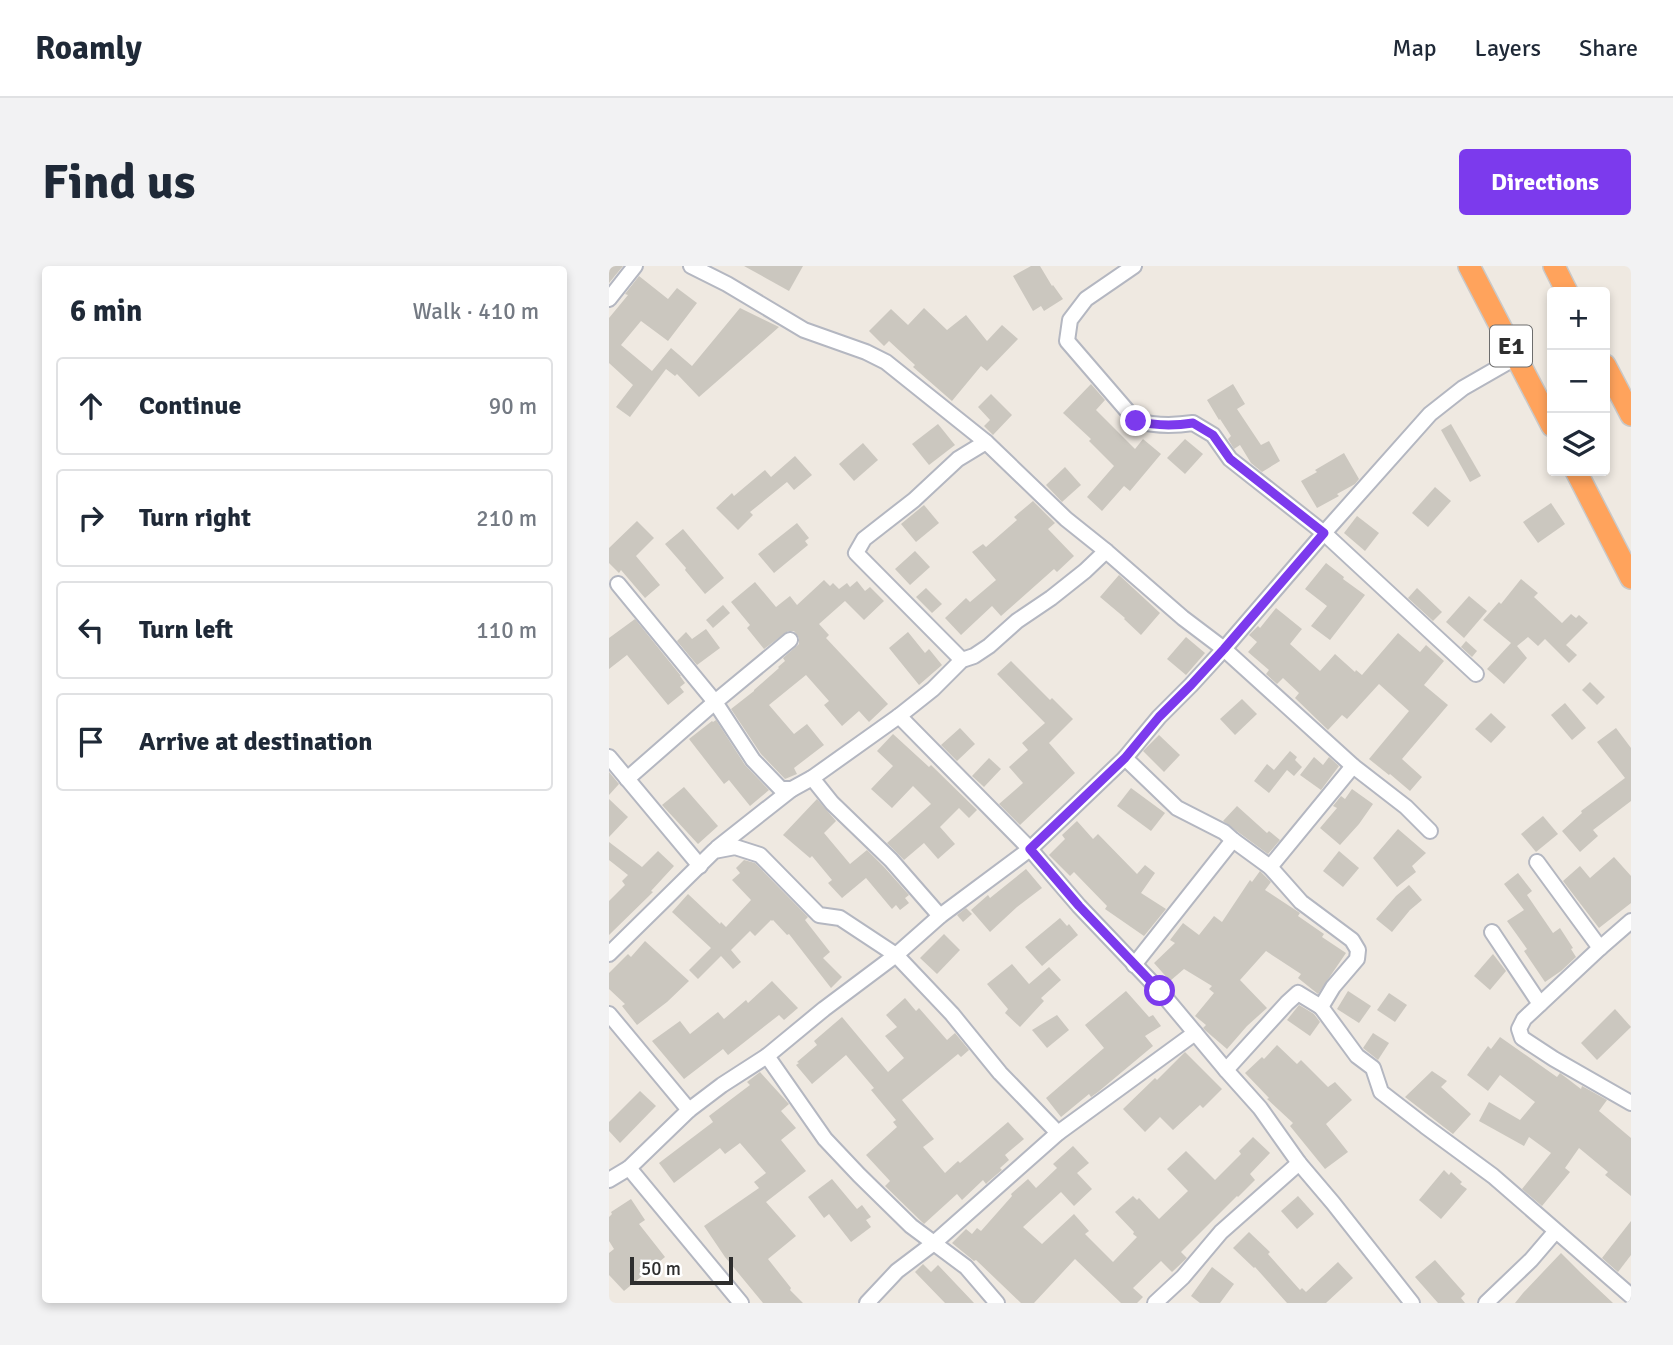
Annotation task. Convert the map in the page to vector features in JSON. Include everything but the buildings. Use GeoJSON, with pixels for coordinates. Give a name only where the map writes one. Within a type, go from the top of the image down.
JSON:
{"type":"FeatureCollection","features":[{"type":"Feature","properties":{"kind":"highway","name":"E1"},"geometry":{"type":"LineString","coordinates":[[1469,266],[1547,416]]}},
{"type":"Feature","properties":{"kind":"highway"},"geometry":{"type":"LineString","coordinates":[[1555,266],[1565,287]]}},
{"type":"Feature","properties":{"kind":"highway"},"geometry":{"type":"LineString","coordinates":[[1610,375],[1631,415]]}},
{"type":"Feature","properties":{"kind":"highway"},"geometry":{"type":"LineString","coordinates":[[1579,476],[1631,578]]}},
{"type":"Feature","properties":{"kind":"street"},"geometry":{"type":"LineString","coordinates":[[609,299],[635,266]]}},
{"type":"Feature","properties":{"kind":"street"},"geometry":{"type":"LineString","coordinates":[[691,266],[804,330],[886,362],[986,442],[1066,519],[1183,618],[1224,649],[1353,766],[1406,807],[1430,831]]}},
{"type":"Feature","properties":{"kind":"street"},"geometry":{"type":"LineString","coordinates":[[1134,266],[1086,299],[1070,320],[1067,341],[1136,421],[1150,425],[1174,426],[1193,423],[1213,435],[1230,459],[1324,533],[1476,674]]}},
{"type":"Feature","properties":{"kind":"street"},"geometry":{"type":"LineString","coordinates":[[609,1180],[629,1168],[689,1110],[767,1056],[824,1009],[896,956],[940,916],[1030,849],[1125,758],[1430,414],[1463,388],[1517,357]]}},
{"type":"Feature","properties":{"kind":"street"},"geometry":{"type":"LineString","coordinates":[[962,660],[856,553],[864,539],[914,500],[958,459],[986,442]]}},
{"type":"Feature","properties":{"kind":"street"},"geometry":{"type":"LineString","coordinates":[[609,954],[714,852],[792,789],[812,778],[899,716],[933,689],[962,660],[989,646],[1017,621],[1085,571],[1106,551]]}},
{"type":"Feature","properties":{"kind":"street"},"geometry":{"type":"LineString","coordinates":[[618,584],[715,702],[753,760],[781,789],[792,789]]}},
{"type":"Feature","properties":{"kind":"street"},"geometry":{"type":"LineString","coordinates":[[627,779],[790,640]]}},
{"type":"Feature","properties":{"kind":"street"},"geometry":{"type":"LineString","coordinates":[[899,716],[1030,849],[1079,906],[1160,991],[1260,1108],[1299,1163],[1412,1303]]}},
{"type":"Feature","properties":{"kind":"street"},"geometry":{"type":"LineString","coordinates":[[609,757],[700,866]]}},
{"type":"Feature","properties":{"kind":"street"},"geometry":{"type":"LineString","coordinates":[[1125,758],[1177,808],[1224,832],[1270,867],[1301,902],[1352,940],[1358,950],[1357,959],[1333,987],[1321,1007]]}},
{"type":"Feature","properties":{"kind":"street"},"geometry":{"type":"LineString","coordinates":[[1270,867],[1353,766]]}},
{"type":"Feature","properties":{"kind":"street"},"geometry":{"type":"LineString","coordinates":[[812,778],[832,803],[891,860],[940,916]]}},
{"type":"Feature","properties":{"kind":"street"},"geometry":{"type":"LineString","coordinates":[[1134,965],[1233,840]]}},
{"type":"Feature","properties":{"kind":"street"},"geometry":{"type":"LineString","coordinates":[[714,852],[735,847],[760,855],[819,915],[840,918],[896,956],[952,1014],[1000,1073],[1058,1133]]}},
{"type":"Feature","properties":{"kind":"street"},"geometry":{"type":"LineString","coordinates":[[1537,862],[1600,948]]}},
{"type":"Feature","properties":{"kind":"street"},"geometry":{"type":"LineString","coordinates":[[1631,921],[1524,1019],[1519,1029],[1522,1038],[1631,1103]]}},
{"type":"Feature","properties":{"kind":"street"},"geometry":{"type":"LineString","coordinates":[[1492,932],[1540,1004]]}},
{"type":"Feature","properties":{"kind":"street"},"geometry":{"type":"LineString","coordinates":[[1226,1070],[1298,993],[1321,1007],[1357,1056],[1373,1068],[1381,1092],[1493,1176],[1631,1296]]}},
{"type":"Feature","properties":{"kind":"street"},"geometry":{"type":"LineString","coordinates":[[609,1014],[689,1110]]}},
{"type":"Feature","properties":{"kind":"street"},"geometry":{"type":"LineString","coordinates":[[867,1303],[897,1271],[1058,1133],[1195,1032]]}},
{"type":"Feature","properties":{"kind":"street"},"geometry":{"type":"LineString","coordinates":[[767,1056],[825,1139],[911,1226],[966,1267],[997,1303]]}},
{"type":"Feature","properties":{"kind":"street"},"geometry":{"type":"LineString","coordinates":[[1157,1302],[1183,1277],[1221,1232],[1299,1163]]}},
{"type":"Feature","properties":{"kind":"street"},"geometry":{"type":"LineString","coordinates":[[629,1168],[741,1303]]}},
{"type":"Feature","properties":{"kind":"street"},"geometry":{"type":"LineString","coordinates":[[1486,1303],[1531,1260],[1555,1231]]}},
{"type":"Feature","properties":{"kind":"route"},"geometry":{"type":"LineString","coordinates":[[1136,421],[1150,425],[1174,426],[1193,423],[1213,435],[1230,459],[1324,533],[1125,758],[1030,849],[1079,906],[1160,991]]}}]}
